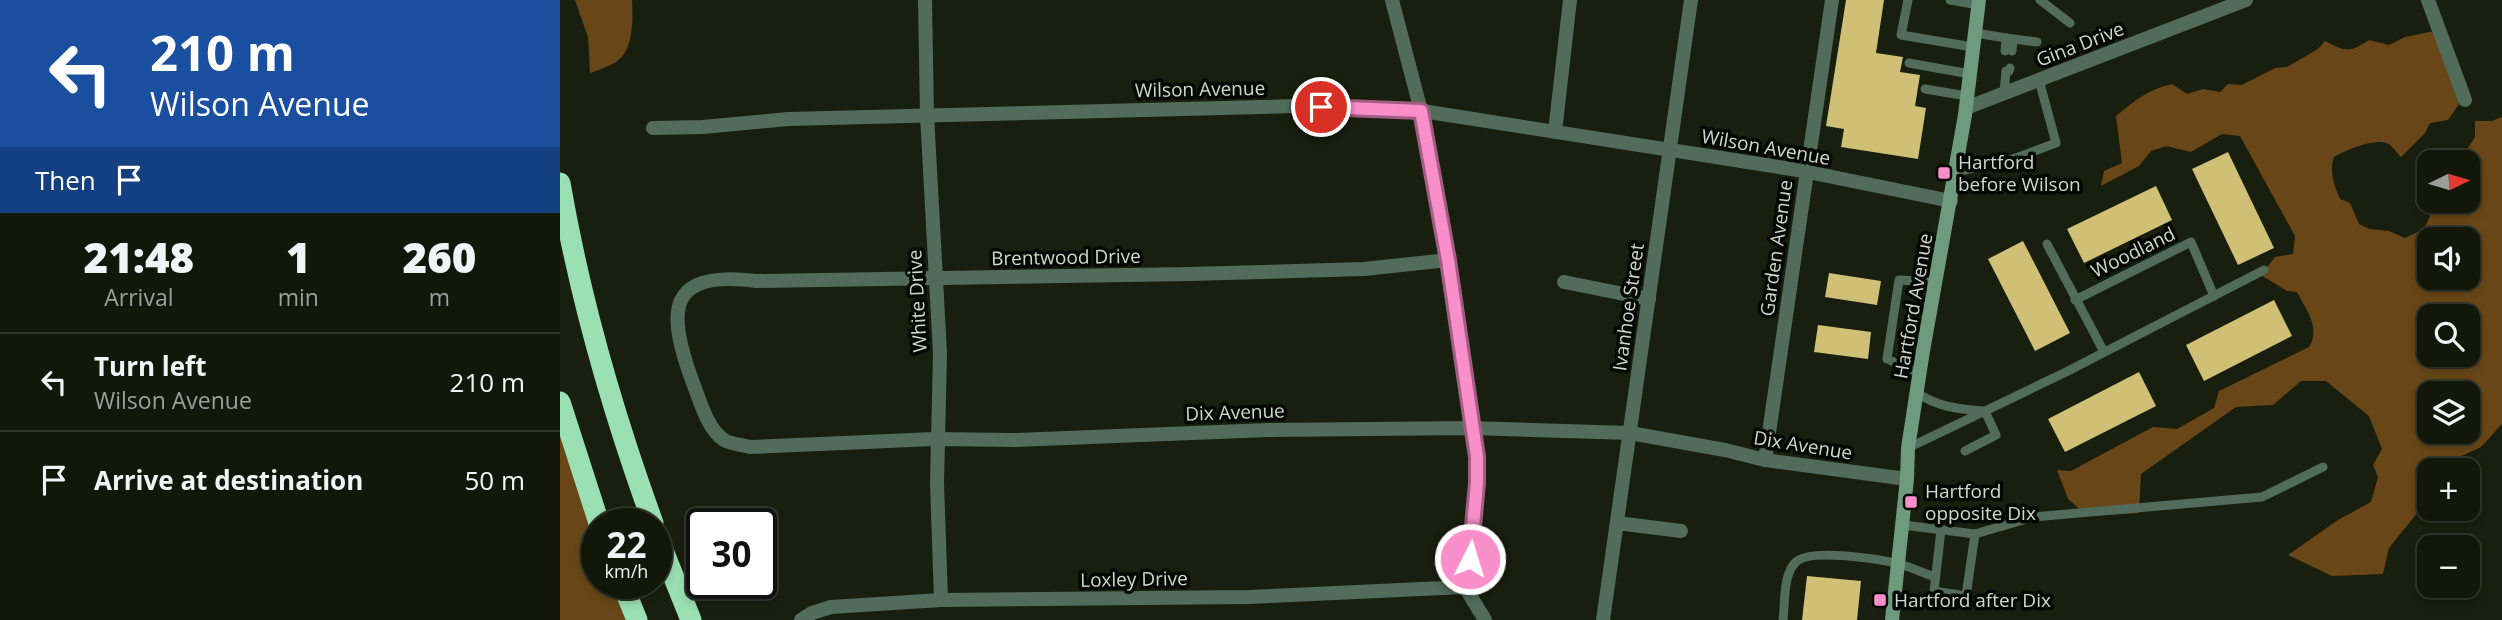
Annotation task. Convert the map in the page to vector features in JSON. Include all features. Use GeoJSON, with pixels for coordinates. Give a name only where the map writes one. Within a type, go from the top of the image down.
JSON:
{"type":"FeatureCollection","features":[{"type":"Feature","properties":{"kind":"highway"},"geometry":{"type":"LineString","coordinates":[[560,183],[597,348],[626,447],[648,508]]}},
{"type":"Feature","properties":{"kind":"highway"},"geometry":{"type":"LineString","coordinates":[[560,402],[594,508]]}},
{"type":"Feature","properties":{"kind":"highway"},"geometry":{"type":"LineString","coordinates":[[672,573],[691,620]]}},
{"type":"Feature","properties":{"kind":"highway"},"geometry":{"type":"LineString","coordinates":[[628,599],[637,620]]}},
{"type":"Feature","properties":{"kind":"main road","name":"Hartford Avenue"},"geometry":{"type":"LineString","coordinates":[[1892,620],[1903,525],[1908,448],[1967,102],[1979,2]]}},
{"type":"Feature","properties":{"kind":"street","name":"White Drive"},"geometry":{"type":"LineString","coordinates":[[925,0],[927,115],[940,353],[937,483],[941,600]]}},
{"type":"Feature","properties":{"kind":"street"},"geometry":{"type":"LineString","coordinates":[[1392,0],[1421,111],[1448,260],[1477,457],[1470,559],[1465,587],[1485,620]]}},
{"type":"Feature","properties":{"kind":"street"},"geometry":{"type":"LineString","coordinates":[[1555,132],[1570,0]]}},
{"type":"Feature","properties":{"kind":"street","name":"Ivanhoe Street"},"geometry":{"type":"LineString","coordinates":[[1603,620],[1691,0]]}},
{"type":"Feature","properties":{"kind":"street","name":"Garden Avenue"},"geometry":{"type":"LineString","coordinates":[[1765,460],[1832,0]]}},
{"type":"Feature","properties":{"kind":"street","name":"Gina Drive"},"geometry":{"type":"LineString","coordinates":[[1967,102],[2004,93],[2246,0]]}},
{"type":"Feature","properties":{"kind":"street"},"geometry":{"type":"LineString","coordinates":[[2428,0],[2465,100]]}},
{"type":"Feature","properties":{"kind":"street","name":"Wilson Avenue"},"geometry":{"type":"LineString","coordinates":[[653,128],[703,127],[788,119],[1298,106],[1421,111],[1806,172],[1951,201]]}},
{"type":"Feature","properties":{"kind":"street","name":"Brentwood Drive"},"geometry":{"type":"LineString","coordinates":[[686,290],[708,280],[731,278],[756,281],[1080,277],[1364,269],[1448,260]]}},
{"type":"Feature","properties":{"kind":"street"},"geometry":{"type":"LineString","coordinates":[[1564,282],[1649,299]]}},
{"type":"Feature","properties":{"kind":"street","name":"Dix Avenue"},"geometry":{"type":"LineString","coordinates":[[686,290],[677,318],[682,354],[711,424],[725,441],[750,447],[1268,430],[1471,428],[1630,433],[1765,460],[1907,479]]}},
{"type":"Feature","properties":{"kind":"street"},"geometry":{"type":"LineString","coordinates":[[1617,523],[1681,531]]}},
{"type":"Feature","properties":{"kind":"street","name":"Loxley Drive"},"geometry":{"type":"LineString","coordinates":[[803,618],[831,607],[941,600],[1249,597],[1465,587]]}},
{"type":"Feature","properties":{"kind":"lane"},"geometry":{"type":"LineString","coordinates":[[1908,0],[1901,35],[1974,40],[2010,38],[2037,42]]}},
{"type":"Feature","properties":{"kind":"lane"},"geometry":{"type":"LineString","coordinates":[[1950,0],[1979,2]]}},
{"type":"Feature","properties":{"kind":"lane"},"geometry":{"type":"LineString","coordinates":[[2040,0],[2070,23]]}},
{"type":"Feature","properties":{"kind":"lane"},"geometry":{"type":"LineString","coordinates":[[2008,51],[2010,38]]}},
{"type":"Feature","properties":{"kind":"lane"},"geometry":{"type":"LineString","coordinates":[[1909,63],[1970,74]]}},
{"type":"Feature","properties":{"kind":"lane"},"geometry":{"type":"LineString","coordinates":[[2004,93],[2006,68]]}},
{"type":"Feature","properties":{"kind":"lane"},"geometry":{"type":"LineString","coordinates":[[1955,172],[2013,159],[2056,143],[2039,80]]}},
{"type":"Feature","properties":{"kind":"lane"},"geometry":{"type":"LineString","coordinates":[[1925,89],[1967,102]]}},
{"type":"Feature","properties":{"kind":"lane","name":"Woodland"},"geometry":{"type":"LineString","coordinates":[[2076,300],[2191,242],[2214,296]]}},
{"type":"Feature","properties":{"kind":"lane","name":"Woodland"},"geometry":{"type":"LineString","coordinates":[[2047,244],[2104,352]]}},
{"type":"Feature","properties":{"kind":"lane"},"geometry":{"type":"LineString","coordinates":[[1908,448],[2264,270]]}},
{"type":"Feature","properties":{"kind":"lane"},"geometry":{"type":"LineString","coordinates":[[1919,373],[1886,359],[1899,280],[1936,282]]}},
{"type":"Feature","properties":{"kind":"lane"},"geometry":{"type":"LineString","coordinates":[[1917,393],[1933,404],[1951,409],[1985,411]]}},
{"type":"Feature","properties":{"kind":"lane"},"geometry":{"type":"LineString","coordinates":[[1965,451],[1996,435],[1985,411]]}},
{"type":"Feature","properties":{"kind":"lane"},"geometry":{"type":"LineString","coordinates":[[1903,525],[1975,534],[2033,517],[2262,498],[2323,467]]}},
{"type":"Feature","properties":{"kind":"lane"},"geometry":{"type":"LineString","coordinates":[[1941,530],[1934,591],[1966,596],[1975,534]]}},
{"type":"Feature","properties":{"kind":"lane"},"geometry":{"type":"LineString","coordinates":[[1783,620],[1789,575],[1794,563],[1801,558],[1817,555],[1840,556],[1899,564],[1935,577]]}},
{"type":"Feature","properties":{"kind":"shaded area"},"geometry":{"type":"Polygon","coordinates":[[[575,0],[632,0],[631,34],[622,57],[590,73],[588,37],[575,0]]]}},
{"type":"Feature","properties":{"kind":"shaded area"},"geometry":{"type":"Polygon","coordinates":[[[2439,30],[2459,104],[2448,120],[2430,123],[2425,133],[2401,157],[2389,144],[2377,142],[2353,148],[2334,157],[2334,184],[2340,199],[2350,203],[2359,224],[2405,238],[2417,232],[2417,290],[2480,290],[2480,227],[2425,227],[2431,214],[2480,214],[2480,150],[2467,150],[2475,137],[2475,121],[2492,121],[2502,117],[2502,424],[2481,447],[2457,458],[2417,458],[2417,513],[2389,548],[2383,574],[2332,576],[2288,555],[2338,520],[2371,502],[2378,477],[2373,465],[2382,449],[2369,416],[2326,381],[2301,381],[2273,405],[2236,407],[2141,474],[2139,513],[2088,516],[2068,499],[2057,470],[2071,471],[2153,427],[2177,429],[2214,408],[2219,391],[2309,347],[2313,332],[2311,319],[2297,292],[2287,291],[2261,275],[2275,257],[2293,254],[2295,236],[2240,136],[2222,134],[2191,152],[2166,146],[2151,151],[2139,166],[2101,186],[2104,171],[2122,163],[2116,116],[2142,96],[2172,84],[2187,94],[2203,89],[2220,92],[2228,84],[2242,85],[2275,68],[2287,67],[2318,49],[2325,41],[2347,50],[2369,40],[2389,45],[2405,37],[2439,30]]]}},
{"type":"Feature","properties":{"kind":"shaded area"},"geometry":{"type":"Polygon","coordinates":[[[560,405],[592,508],[581,508],[581,599],[625,599],[634,620],[560,620],[560,405]]]}},
{"type":"Feature","properties":{"kind":"building"},"geometry":{"type":"Polygon","coordinates":[[[1846,0],[1884,0],[1876,53],[1903,57],[1900,72],[1920,75],[1915,106],[1926,108],[1918,159],[1841,147],[1844,129],[1826,126],[1846,0]]]}},
{"type":"Feature","properties":{"kind":"building"},"geometry":{"type":"Polygon","coordinates":[[[2228,152],[2274,248],[2238,265],[2192,169],[2228,152]]]}},
{"type":"Feature","properties":{"kind":"building"},"geometry":{"type":"Polygon","coordinates":[[[2156,186],[2172,220],[2084,263],[2067,229],[2156,186]]]}},
{"type":"Feature","properties":{"kind":"building"},"geometry":{"type":"Polygon","coordinates":[[[2023,241],[2070,333],[2035,351],[1988,259],[2023,241]]]}},
{"type":"Feature","properties":{"kind":"building"},"geometry":{"type":"Polygon","coordinates":[[[1829,273],[1881,281],[1877,305],[1825,297],[1829,273]]]}},
{"type":"Feature","properties":{"kind":"building"},"geometry":{"type":"Polygon","coordinates":[[[2274,300],[2292,336],[2204,381],[2186,345],[2274,300]]]}},
{"type":"Feature","properties":{"kind":"building"},"geometry":{"type":"Polygon","coordinates":[[[1818,325],[1871,332],[1868,359],[1814,352],[1818,325]]]}},
{"type":"Feature","properties":{"kind":"building"},"geometry":{"type":"Polygon","coordinates":[[[2139,372],[2156,406],[2065,452],[2048,419],[2139,372]]]}},
{"type":"Feature","properties":{"kind":"building"},"geometry":{"type":"Polygon","coordinates":[[[1807,576],[1861,581],[1857,620],[1802,620],[1807,576]]]}},
{"type":"Feature","properties":{"kind":"place","name":"Hartford before Wilson"},"geometry":{"type":"Point","coordinates":[1944,173]}},
{"type":"Feature","properties":{"kind":"place","name":"Hartford opposite Dix"},"geometry":{"type":"Point","coordinates":[1911,502]}},
{"type":"Feature","properties":{"kind":"place","name":"Hartford after Dix"},"geometry":{"type":"Point","coordinates":[1880,600]}},
{"type":"Feature","properties":{"kind":"route"},"geometry":{"type":"LineString","coordinates":[[1321,107],[1421,111],[1448,260],[1477,457],[1470,559]]}}]}
